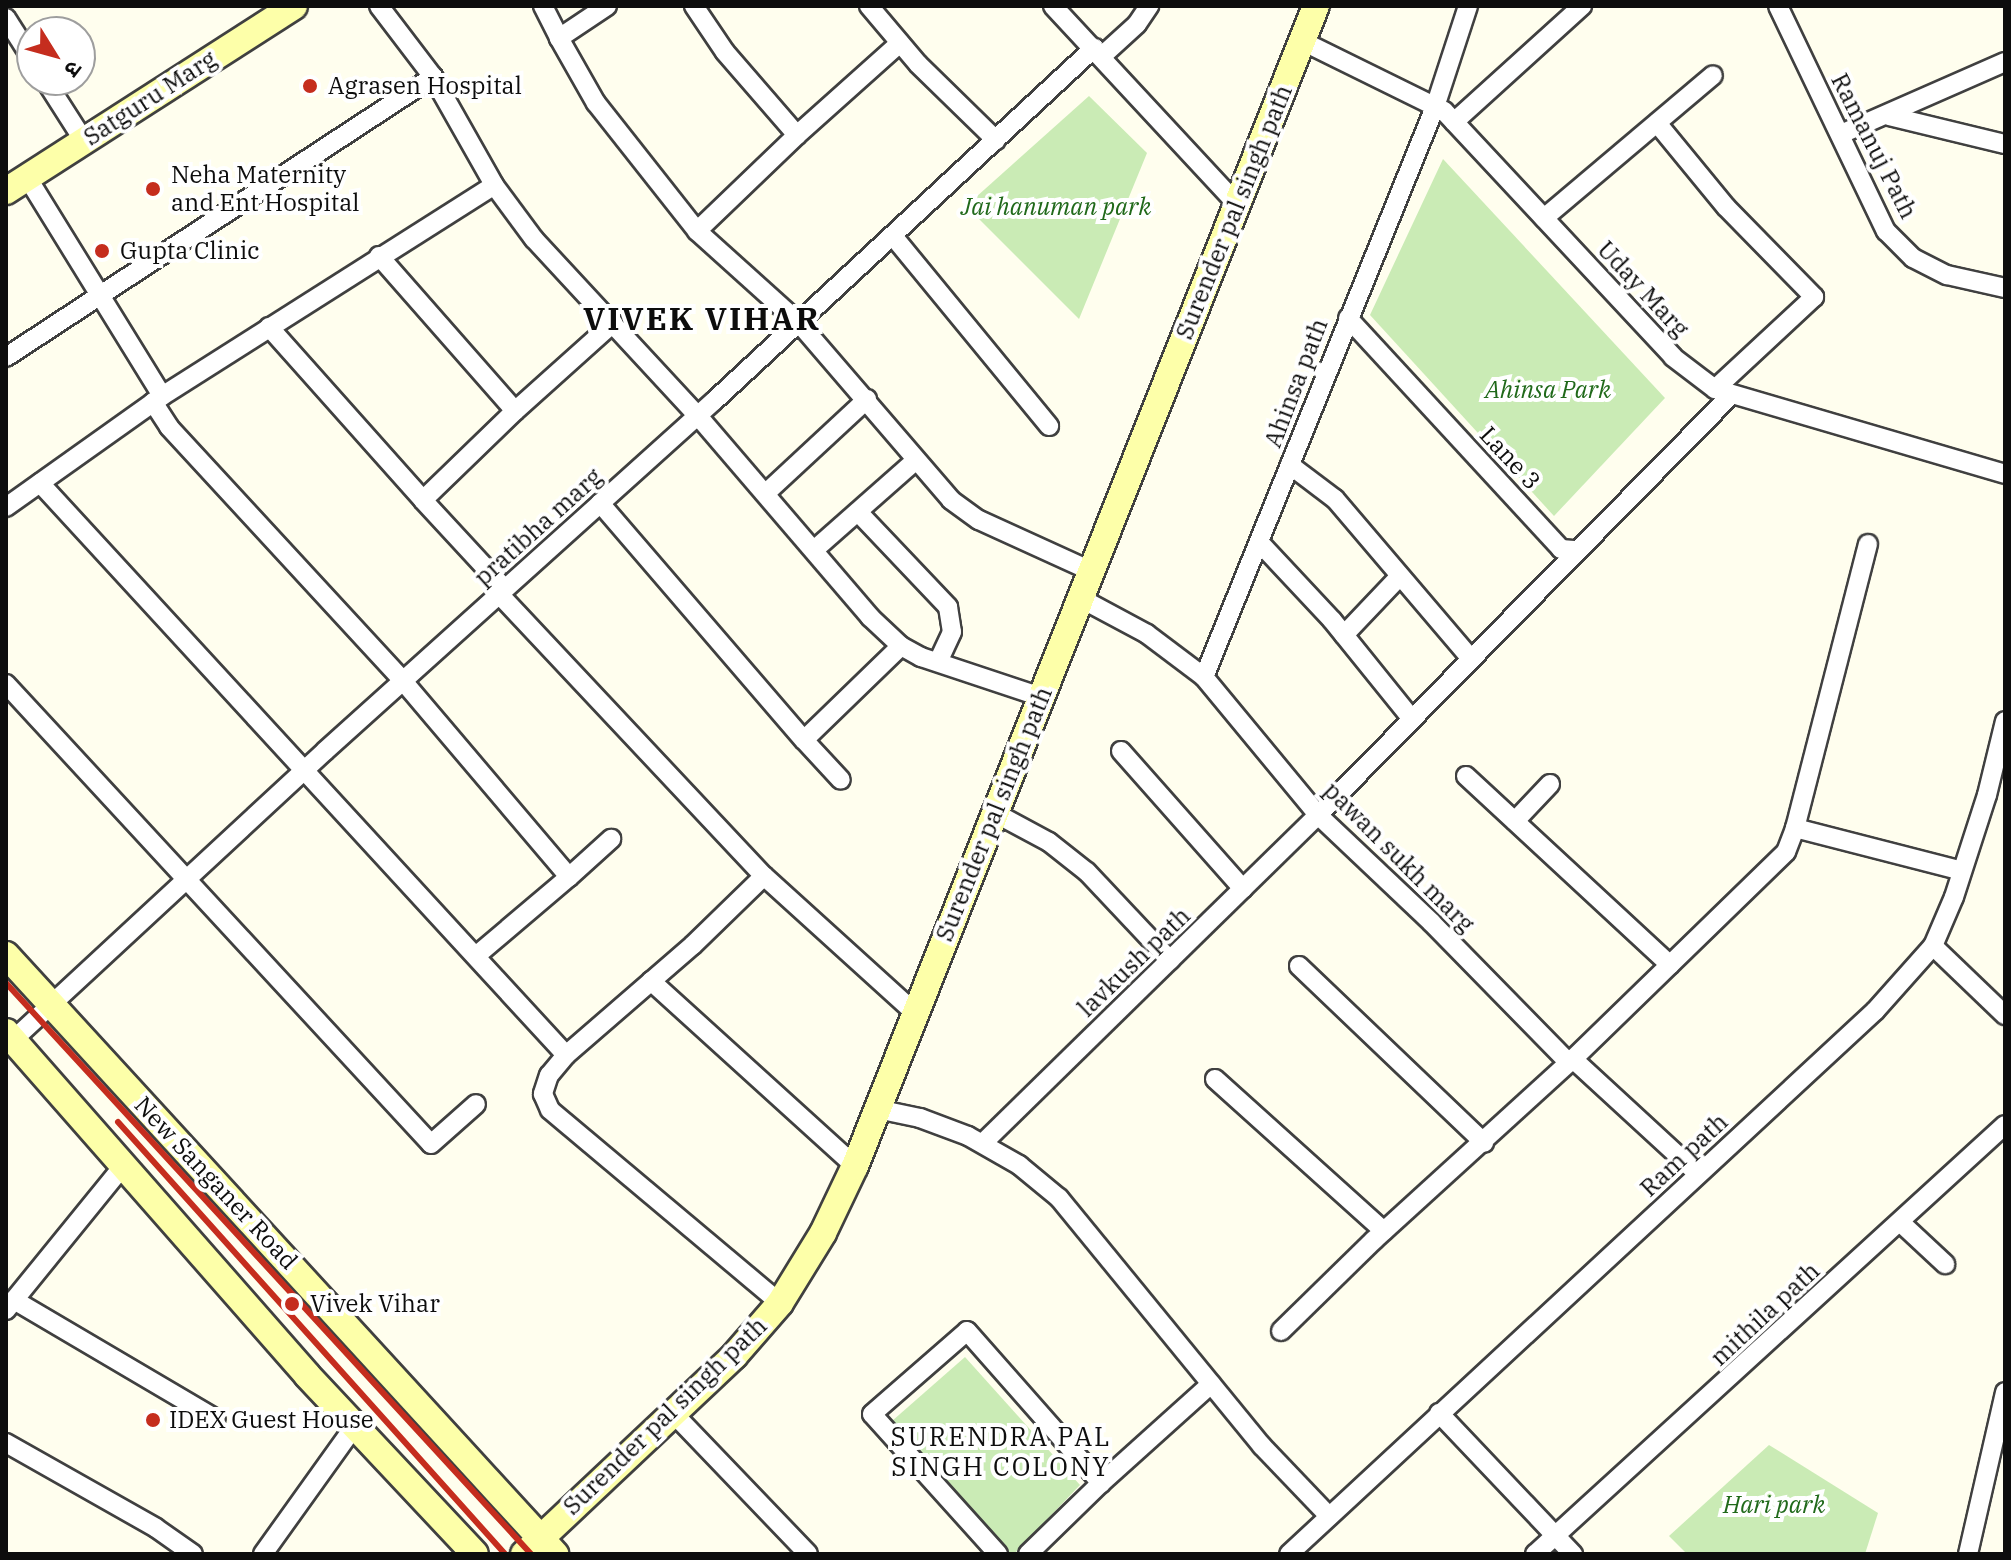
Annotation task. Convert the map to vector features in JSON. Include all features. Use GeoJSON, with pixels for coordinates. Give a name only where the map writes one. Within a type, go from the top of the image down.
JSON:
{"type":"FeatureCollection","features":[{"type":"Feature","properties":{"kind":"street","name":"Satguru Marg"},"geometry":{"type":"LineString","coordinates":[[16,184],[294,6]]}},
{"type":"Feature","properties":{"kind":"street"},"geometry":{"type":"LineString","coordinates":[[379,6],[433,77],[494,185],[534,239],[698,416],[870,617],[901,646],[1041,697]]}},
{"type":"Feature","properties":{"kind":"street"},"geometry":{"type":"LineString","coordinates":[[543,6],[596,103],[697,231],[799,323],[951,500],[979,520],[1091,571]]}},
{"type":"Feature","properties":{"kind":"street"},"geometry":{"type":"LineString","coordinates":[[559,38],[607,6]]}},
{"type":"Feature","properties":{"kind":"street"},"geometry":{"type":"LineString","coordinates":[[694,6],[725,52],[797,135]]}},
{"type":"Feature","properties":{"kind":"street"},"geometry":{"type":"LineString","coordinates":[[869,6],[900,43],[996,140]]}},
{"type":"Feature","properties":{"kind":"street"},"geometry":{"type":"LineString","coordinates":[[1053,6],[1237,204]]}},
{"type":"Feature","properties":{"kind":"street","name":"pratibha marg"},"geometry":{"type":"LineString","coordinates":[[10,1036],[698,416],[996,140],[1098,52],[1137,24],[1149,6]]}},
{"type":"Feature","properties":{"kind":"street","name":"Surender pal singh path"},"geometry":{"type":"LineString","coordinates":[[540,1549],[673,1413],[734,1356],[780,1303],[823,1233],[855,1166],[1316,6]]}},
{"type":"Feature","properties":{"kind":"street","name":"Ahinsa path"},"geometry":{"type":"LineString","coordinates":[[1204,677],[1435,107],[1468,6]]}},
{"type":"Feature","properties":{"kind":"street"},"geometry":{"type":"LineString","coordinates":[[1454,122],[1582,6]]}},
{"type":"Feature","properties":{"kind":"street","name":"Ramanuj Path"},"geometry":{"type":"LineString","coordinates":[[1780,7],[1886,231],[1913,258],[1947,275],[2005,288]]}},
{"type":"Feature","properties":{"kind":"street","name":"Uday Marg"},"geometry":{"type":"LineString","coordinates":[[1302,41],[1435,107],[1454,122],[1673,357],[1723,392],[2005,474]]}},
{"type":"Feature","properties":{"kind":"street"},"geometry":{"type":"LineString","coordinates":[[697,231],[797,135],[900,43]]}},
{"type":"Feature","properties":{"kind":"street"},"geometry":{"type":"LineString","coordinates":[[1841,134],[2002,66]]}},
{"type":"Feature","properties":{"kind":"street"},"geometry":{"type":"LineString","coordinates":[[1544,218],[1713,75]]}},
{"type":"Feature","properties":{"kind":"street"},"geometry":{"type":"LineString","coordinates":[[6,357],[433,77]]}},
{"type":"Feature","properties":{"kind":"street"},"geometry":{"type":"LineString","coordinates":[[55,96],[84,141]]}},
{"type":"Feature","properties":{"kind":"street"},"geometry":{"type":"LineString","coordinates":[[1889,116],[2005,144]]}},
{"type":"Feature","properties":{"kind":"street","name":"lavkush path"},"geometry":{"type":"LineString","coordinates":[[983,1143],[1318,815],[1577,550],[1814,297],[1726,207],[1657,123]]}},
{"type":"Feature","properties":{"kind":"street"},"geometry":{"type":"LineString","coordinates":[[16,184],[102,295],[158,399],[169,427],[403,681],[569,877]]}},
{"type":"Feature","properties":{"kind":"street"},"geometry":{"type":"LineString","coordinates":[[6,507],[158,399],[494,185]]}},
{"type":"Feature","properties":{"kind":"street"},"geometry":{"type":"LineString","coordinates":[[893,236],[1049,426]]}},
{"type":"Feature","properties":{"kind":"street"},"geometry":{"type":"LineString","coordinates":[[379,256],[515,411]]}},
{"type":"Feature","properties":{"kind":"street","name":"Lane 3"},"geometry":{"type":"LineString","coordinates":[[1348,318],[1561,549],[1577,550]]}},
{"type":"Feature","properties":{"kind":"street"},"geometry":{"type":"LineString","coordinates":[[423,500],[515,411],[613,323]]}},
{"type":"Feature","properties":{"kind":"street"},"geometry":{"type":"LineString","coordinates":[[269,327],[502,592],[764,876],[915,1013]]}},
{"type":"Feature","properties":{"kind":"street"},"geometry":{"type":"LineString","coordinates":[[766,493],[867,399]]}},
{"type":"Feature","properties":{"kind":"street"},"geometry":{"type":"LineString","coordinates":[[814,550],[915,461]]}},
{"type":"Feature","properties":{"kind":"street"},"geometry":{"type":"LineString","coordinates":[[1290,465],[1335,499],[1471,659]]}},
{"type":"Feature","properties":{"kind":"street"},"geometry":{"type":"LineString","coordinates":[[40,483],[566,1055]]}},
{"type":"Feature","properties":{"kind":"street"},"geometry":{"type":"LineString","coordinates":[[600,503],[841,780]]}},
{"type":"Feature","properties":{"kind":"street"},"geometry":{"type":"LineString","coordinates":[[858,512],[948,607],[952,632],[938,662]]}},
{"type":"Feature","properties":{"kind":"street"},"geometry":{"type":"LineString","coordinates":[[1259,542],[1344,635],[1412,719]]}},
{"type":"Feature","properties":{"kind":"street"},"geometry":{"type":"LineString","coordinates":[[1281,1331],[1384,1231],[1571,1061],[1786,852],[1795,828],[1868,544]]}},
{"type":"Feature","properties":{"kind":"street"},"geometry":{"type":"LineString","coordinates":[[1344,635],[1400,576]]}},
{"type":"Feature","properties":{"kind":"street","name":"pawan sukh marg"},"geometry":{"type":"LineString","coordinates":[[1080,598],[1147,634],[1204,677],[1318,815],[1571,1061],[1698,1174]]}},
{"type":"Feature","properties":{"kind":"street"},"geometry":{"type":"LineString","coordinates":[[804,740],[901,646]]}},
{"type":"Feature","properties":{"kind":"street"},"geometry":{"type":"LineString","coordinates":[[6,684],[431,1144],[476,1104]]}},
{"type":"Feature","properties":{"kind":"street","name":"Ram path"},"geometry":{"type":"LineString","coordinates":[[1289,1554],[1875,1011],[1933,946],[1987,795],[2005,721]]}},
{"type":"Feature","properties":{"kind":"street"},"geometry":{"type":"LineString","coordinates":[[1121,751],[1243,889]]}},
{"type":"Feature","properties":{"kind":"street"},"geometry":{"type":"LineString","coordinates":[[1466,776],[1670,965]]}},
{"type":"Feature","properties":{"kind":"street"},"geometry":{"type":"LineString","coordinates":[[1515,821],[1550,784]]}},
{"type":"Feature","properties":{"kind":"street"},"geometry":{"type":"LineString","coordinates":[[995,813],[1049,842],[1087,872],[1170,960]]}},
{"type":"Feature","properties":{"kind":"street"},"geometry":{"type":"LineString","coordinates":[[1795,828],[1962,871]]}},
{"type":"Feature","properties":{"kind":"street"},"geometry":{"type":"LineString","coordinates":[[476,956],[611,839]]}},
{"type":"Feature","properties":{"kind":"street"},"geometry":{"type":"LineString","coordinates":[[764,876],[566,1055],[549,1075],[543,1094],[550,1110],[780,1303]]}},
{"type":"Feature","properties":{"kind":"street"},"geometry":{"type":"LineString","coordinates":[[1933,946],[2005,1015]]}},
{"type":"Feature","properties":{"kind":"street","name":"New Sanganer Road"},"geometry":{"type":"LineString","coordinates":[[6,955],[540,1549]]}},
{"type":"Feature","properties":{"kind":"street"},"geometry":{"type":"LineString","coordinates":[[1299,966],[1484,1143]]}},
{"type":"Feature","properties":{"kind":"street"},"geometry":{"type":"LineString","coordinates":[[651,981],[855,1166]]}},
{"type":"Feature","properties":{"kind":"street"},"geometry":{"type":"LineString","coordinates":[[10,1036],[465,1550]]}},
{"type":"Feature","properties":{"kind":"street"},"geometry":{"type":"LineString","coordinates":[[1215,1079],[1384,1231]]}},
{"type":"Feature","properties":{"kind":"street"},"geometry":{"type":"LineString","coordinates":[[877,1109],[920,1118],[983,1143],[1019,1165],[1059,1198],[1211,1384],[1329,1516]]}},
{"type":"Feature","properties":{"kind":"street","name":"mithila path"},"geometry":{"type":"LineString","coordinates":[[1535,1554],[2005,1125]]}},
{"type":"Feature","properties":{"kind":"street"},"geometry":{"type":"LineString","coordinates":[[124,1165],[10,1305],[216,1419]]}},
{"type":"Feature","properties":{"kind":"street"},"geometry":{"type":"LineString","coordinates":[[1900,1222],[1945,1264]]}},
{"type":"Feature","properties":{"kind":"street"},"geometry":{"type":"LineString","coordinates":[[998,1554],[872,1414],[967,1331],[1101,1483]]}},
{"type":"Feature","properties":{"kind":"street"},"geometry":{"type":"LineString","coordinates":[[1028,1554],[1211,1384]]}},
{"type":"Feature","properties":{"kind":"street"},"geometry":{"type":"LineString","coordinates":[[1968,1554],[2002,1418],[2005,1392]]}},
{"type":"Feature","properties":{"kind":"street"},"geometry":{"type":"LineString","coordinates":[[673,1413],[808,1554]]}},
{"type":"Feature","properties":{"kind":"street"},"geometry":{"type":"LineString","coordinates":[[1439,1413],[1573,1554]]}},
{"type":"Feature","properties":{"kind":"street"},"geometry":{"type":"LineString","coordinates":[[263,1554],[356,1424]]}},
{"type":"Feature","properties":{"kind":"street"},"geometry":{"type":"LineString","coordinates":[[6,1443],[156,1528],[193,1554]]}},
{"type":"Feature","properties":{"kind":"green space","name":"Jai hanuman park"},"geometry":{"type":"Polygon","coordinates":[[[1089,96],[1147,153],[1079,319],[966,206],[1089,96]]]}},
{"type":"Feature","properties":{"kind":"green space","name":"Ahinsa Park"},"geometry":{"type":"Polygon","coordinates":[[[1443,159],[1665,398],[1554,516],[1370,315],[1443,159]]]}},
{"type":"Feature","properties":{"kind":"green space"},"geometry":{"type":"Polygon","coordinates":[[[965,1357],[1080,1485],[1014,1554],[1010,1554],[892,1421],[965,1357]]]}},
{"type":"Feature","properties":{"kind":"green space","name":"Hari park"},"geometry":{"type":"Polygon","coordinates":[[[1769,1445],[1878,1513],[1865,1554],[1687,1554],[1669,1536],[1769,1445]]]}},
{"type":"Feature","properties":{"kind":"railway"},"geometry":{"type":"LineString","coordinates":[[6,983],[531,1554]]}},
{"type":"Feature","properties":{"kind":"railway"},"geometry":{"type":"LineString","coordinates":[[118,1122],[505,1554]]}},
{"type":"Feature","properties":{"kind":"place","name":"Agrasen Hospital"},"geometry":{"type":"Point","coordinates":[310,86]}},
{"type":"Feature","properties":{"kind":"place","name":"Neha Maternity and Ent Hospital"},"geometry":{"type":"Point","coordinates":[153,189]}},
{"type":"Feature","properties":{"kind":"place","name":"Gupta Clinic"},"geometry":{"type":"Point","coordinates":[102,251]}},
{"type":"Feature","properties":{"kind":"place","name":"Vivek Vihar"},"geometry":{"type":"Point","coordinates":[292,1304]}},
{"type":"Feature","properties":{"kind":"place","name":"IDEX Guest House"},"geometry":{"type":"Point","coordinates":[153,1420]}},
{"type":"Feature","properties":{"kind":"district","name":"VIVEK VIHAR"},"geometry":{"type":"Point","coordinates":[702,318]}},
{"type":"Feature","properties":{"kind":"district","name":"SURENDRA PAL SINGH COLONY"},"geometry":{"type":"Point","coordinates":[1001,1452]}}]}
